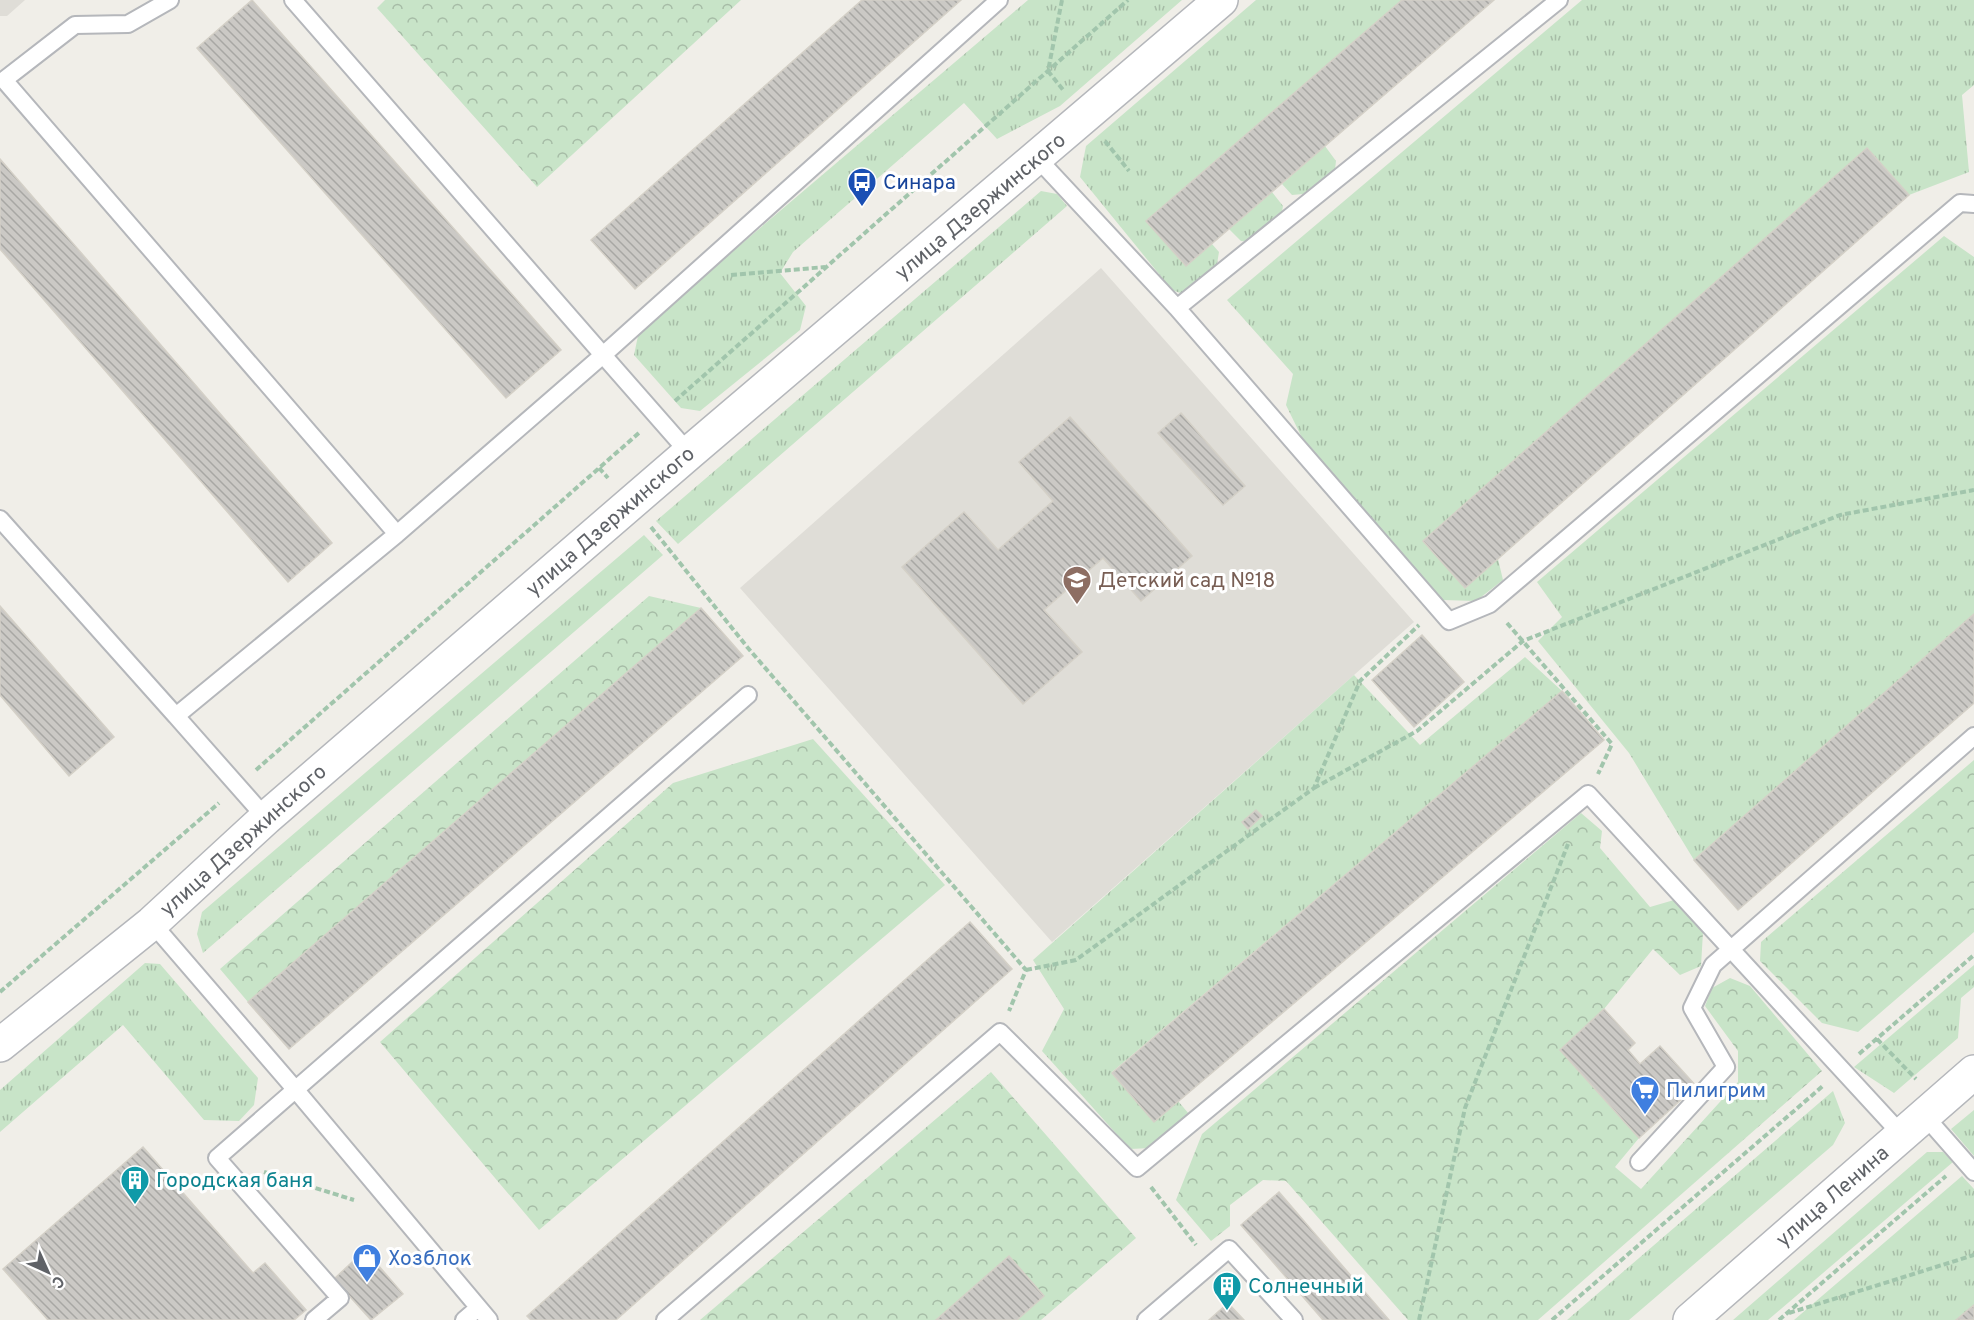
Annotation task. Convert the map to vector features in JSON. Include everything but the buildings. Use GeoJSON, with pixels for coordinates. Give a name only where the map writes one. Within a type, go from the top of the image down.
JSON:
{"type":"FeatureCollection","features":[{"type":"Feature","properties":{"kind":"street","name":"улица Дзержинского"},"geometry":{"type":"LineString","coordinates":[[0,1045],[152,923],[266,818],[689,453],[1038,159],[1221,0]]}},
{"type":"Feature","properties":{"kind":"street","name":"улица Ленина"},"geometry":{"type":"LineString","coordinates":[[1690,1320],[1974,1072]]}},
{"type":"Feature","properties":{"kind":"lane"},"geometry":{"type":"LineString","coordinates":[[170,0],[128,24],[75,25],[4,80],[397,534]]}},
{"type":"Feature","properties":{"kind":"lane"},"geometry":{"type":"LineString","coordinates":[[293,0],[689,453]]}},
{"type":"Feature","properties":{"kind":"lane"},"geometry":{"type":"LineString","coordinates":[[176,716],[397,534],[603,355],[999,0]]}},
{"type":"Feature","properties":{"kind":"lane"},"geometry":{"type":"LineString","coordinates":[[1177,308],[1559,0]]}},
{"type":"Feature","properties":{"kind":"lane"},"geometry":{"type":"LineString","coordinates":[[1038,159],[1177,308],[1449,621],[1490,604],[1960,203],[1974,204]]}},
{"type":"Feature","properties":{"kind":"lane"},"geometry":{"type":"LineString","coordinates":[[0,519],[266,818]]}},
{"type":"Feature","properties":{"kind":"lane"},"geometry":{"type":"LineString","coordinates":[[314,1320],[340,1298],[217,1158],[748,694]]}},
{"type":"Feature","properties":{"kind":"lane"},"geometry":{"type":"LineString","coordinates":[[1639,1162],[1726,1067],[1692,1008],[1713,965],[1974,736]]}},
{"type":"Feature","properties":{"kind":"lane"},"geometry":{"type":"LineString","coordinates":[[665,1320],[1000,1032],[1137,1168],[1588,794],[1842,1069],[1969,1166]]}},
{"type":"Feature","properties":{"kind":"lane"},"geometry":{"type":"LineString","coordinates":[[152,923],[295,1089],[483,1314],[464,1320]]}},
{"type":"Feature","properties":{"kind":"lane"},"geometry":{"type":"LineString","coordinates":[[1146,1320],[1229,1249],[1294,1320]]}},
{"type":"Feature","properties":{"kind":"path"},"geometry":{"type":"LineString","coordinates":[[0,992],[238,786],[1128,0]]}},
{"type":"Feature","properties":{"kind":"path"},"geometry":{"type":"LineString","coordinates":[[687,279],[826,267]]}},
{"type":"Feature","properties":{"kind":"path"},"geometry":{"type":"LineString","coordinates":[[1026,970],[1076,960],[1314,788],[1416,731],[1523,641],[1840,515],[1974,490]]}},
{"type":"Feature","properties":{"kind":"path"},"geometry":{"type":"LineString","coordinates":[[677,556],[748,648],[1026,970]]}},
{"type":"Feature","properties":{"kind":"path"},"geometry":{"type":"LineString","coordinates":[[1419,1320],[1465,1108],[1588,794],[1612,744],[1490,604]]}},
{"type":"Feature","properties":{"kind":"path"},"geometry":{"type":"LineString","coordinates":[[1314,788],[1360,681],[1437,608]]}},
{"type":"Feature","properties":{"kind":"path"},"geometry":{"type":"LineString","coordinates":[[1552,1320],[1974,955]]}},
{"type":"Feature","properties":{"kind":"path"},"geometry":{"type":"LineString","coordinates":[[1000,1032],[1026,970]]}},
{"type":"Feature","properties":{"kind":"path"},"geometry":{"type":"LineString","coordinates":[[217,1158],[358,1201]]}},
{"type":"Feature","properties":{"kind":"path"},"geometry":{"type":"LineString","coordinates":[[1779,1320],[1969,1166]]}},
{"type":"Feature","properties":{"kind":"path"},"geometry":{"type":"LineString","coordinates":[[1137,1168],[1211,1265]]}},
{"type":"Feature","properties":{"kind":"path"},"geometry":{"type":"LineString","coordinates":[[1787,1313],[1974,1255]]}},
{"type":"Feature","properties":{"kind":"shaded area"},"geometry":{"type":"Polygon","coordinates":[[[0,0],[25,0],[7,16],[0,16],[0,0]]]}},
{"type":"Feature","properties":{"kind":"shaded area","name":"Детский сад №18"},"geometry":{"type":"Polygon","coordinates":[[[1101,268],[1414,622],[1052,942],[740,588],[1101,268]]]}},
{"type":"Feature","properties":{"kind":"green space"},"geometry":{"type":"Polygon","coordinates":[[[385,0],[741,0],[537,187],[377,8],[385,0]]]}},
{"type":"Feature","properties":{"kind":"green space"},"geometry":{"type":"Polygon","coordinates":[[[1028,0],[1182,0],[1060,106],[997,139],[964,103],[793,252],[780,273],[806,306],[800,330],[700,411],[681,408],[634,355],[639,331],[1028,0]]]}},
{"type":"Feature","properties":{"kind":"green space"},"geometry":{"type":"Polygon","coordinates":[[[1256,0],[1402,0],[1147,221],[1186,266],[1212,244],[1219,252],[1217,264],[1183,294],[1172,290],[1080,177],[1086,146],[1256,0]]]}},
{"type":"Feature","properties":{"kind":"green space"},"geometry":{"type":"Polygon","coordinates":[[[1582,0],[1974,0],[1974,85],[1962,95],[1969,172],[1909,195],[1867,149],[1424,542],[1465,588],[1498,559],[1503,580],[1476,601],[1443,600],[1303,440],[1286,405],[1293,374],[1227,300],[1582,0]]]}},
{"type":"Feature","properties":{"kind":"green space"},"geometry":{"type":"Polygon","coordinates":[[[1325,146],[1336,161],[1335,169],[1303,194],[1292,195],[1282,184],[1325,146]]]}},
{"type":"Feature","properties":{"kind":"green space"},"geometry":{"type":"Polygon","coordinates":[[[1041,191],[1057,194],[1067,206],[678,544],[656,521],[1041,191]]]}},
{"type":"Feature","properties":{"kind":"green space"},"geometry":{"type":"Polygon","coordinates":[[[1272,192],[1283,206],[1281,217],[1250,242],[1241,241],[1229,229],[1272,192]]]}},
{"type":"Feature","properties":{"kind":"green space"},"geometry":{"type":"Polygon","coordinates":[[[1944,236],[1974,257],[1974,614],[1694,860],[1629,753],[1538,641],[1562,617],[1537,582],[1944,236]]]}},
{"type":"Feature","properties":{"kind":"green space"},"geometry":{"type":"Polygon","coordinates":[[[644,535],[663,555],[203,953],[197,934],[202,912],[644,535]]]}},
{"type":"Feature","properties":{"kind":"green space"},"geometry":{"type":"Polygon","coordinates":[[[649,596],[701,608],[248,1002],[220,969],[649,596]]]}},
{"type":"Feature","properties":{"kind":"green space"},"geometry":{"type":"Polygon","coordinates":[[[1525,657],[1562,691],[1112,1072],[1153,1121],[1178,1101],[1189,1114],[1186,1122],[1151,1148],[1130,1149],[1042,1051],[1064,1009],[1033,960],[1354,675],[1420,745],[1525,657]]]}},
{"type":"Feature","properties":{"kind":"green space"},"geometry":{"type":"Polygon","coordinates":[[[813,739],[945,885],[539,1230],[380,1042],[673,783],[813,739]]]}},
{"type":"Feature","properties":{"kind":"green space"},"geometry":{"type":"Polygon","coordinates":[[[1974,760],[1974,932],[1858,1032],[1822,1023],[1760,961],[1761,942],[1974,760]]]}},
{"type":"Feature","properties":{"kind":"green space"},"geometry":{"type":"Polygon","coordinates":[[[1581,813],[1602,831],[1600,848],[1650,907],[1674,900],[1703,932],[1701,966],[1680,975],[1653,949],[1604,1009],[1560,1050],[1639,1138],[1615,1167],[1641,1189],[1738,1082],[1738,1051],[1705,1006],[1712,988],[1730,978],[1750,986],[1822,1071],[1538,1320],[1408,1320],[1286,1181],[1263,1180],[1230,1205],[1230,1226],[1211,1241],[1176,1200],[1202,1134],[1581,813]]]}},
{"type":"Feature","properties":{"kind":"green space"},"geometry":{"type":"Polygon","coordinates":[[[145,963],[160,964],[258,1078],[254,1105],[239,1121],[204,1120],[123,1025],[0,1132],[0,1090],[145,963]]]}},
{"type":"Feature","properties":{"kind":"green space"},"geometry":{"type":"Polygon","coordinates":[[[1974,965],[1974,987],[1961,998],[1958,1038],[1894,1093],[1854,1067],[1974,965]]]}},
{"type":"Feature","properties":{"kind":"green space"},"geometry":{"type":"Polygon","coordinates":[[[991,1072],[1136,1238],[1041,1320],[1017,1320],[1044,1296],[1009,1257],[936,1320],[700,1320],[991,1072]]]}},
{"type":"Feature","properties":{"kind":"green space"},"geometry":{"type":"Polygon","coordinates":[[[1833,1091],[1845,1123],[1833,1145],[1629,1320],[1567,1320],[1833,1091]]]}},
{"type":"Feature","properties":{"kind":"green space"},"geometry":{"type":"Polygon","coordinates":[[[1974,1110],[1974,1156],[1951,1129],[1974,1110]]]}},
{"type":"Feature","properties":{"kind":"green space"},"geometry":{"type":"Polygon","coordinates":[[[1927,1152],[1943,1152],[1953,1162],[1768,1320],[1733,1320],[1927,1152]]]}},
{"type":"Feature","properties":{"kind":"green space"},"geometry":{"type":"Polygon","coordinates":[[[1962,1176],[1974,1189],[1974,1305],[1956,1320],[1794,1320],[1962,1176]]]}},
{"type":"Feature","properties":{"kind":"place","name":"Синара"},"geometry":{"type":"Point","coordinates":[862,208]}},
{"type":"Feature","properties":{"kind":"place","name":"Детский сад №18"},"geometry":{"type":"Point","coordinates":[1077,606]}},
{"type":"Feature","properties":{"kind":"place","name":"Пилигрим"},"geometry":{"type":"Point","coordinates":[1645,1116]}},
{"type":"Feature","properties":{"kind":"place","name":"Городская баня"},"geometry":{"type":"Point","coordinates":[135,1206]}},
{"type":"Feature","properties":{"kind":"place","name":"Хозблок"},"geometry":{"type":"Point","coordinates":[367,1284]}},
{"type":"Feature","properties":{"kind":"place","name":"Солнечный"},"geometry":{"type":"Point","coordinates":[1227,1312]}}]}
